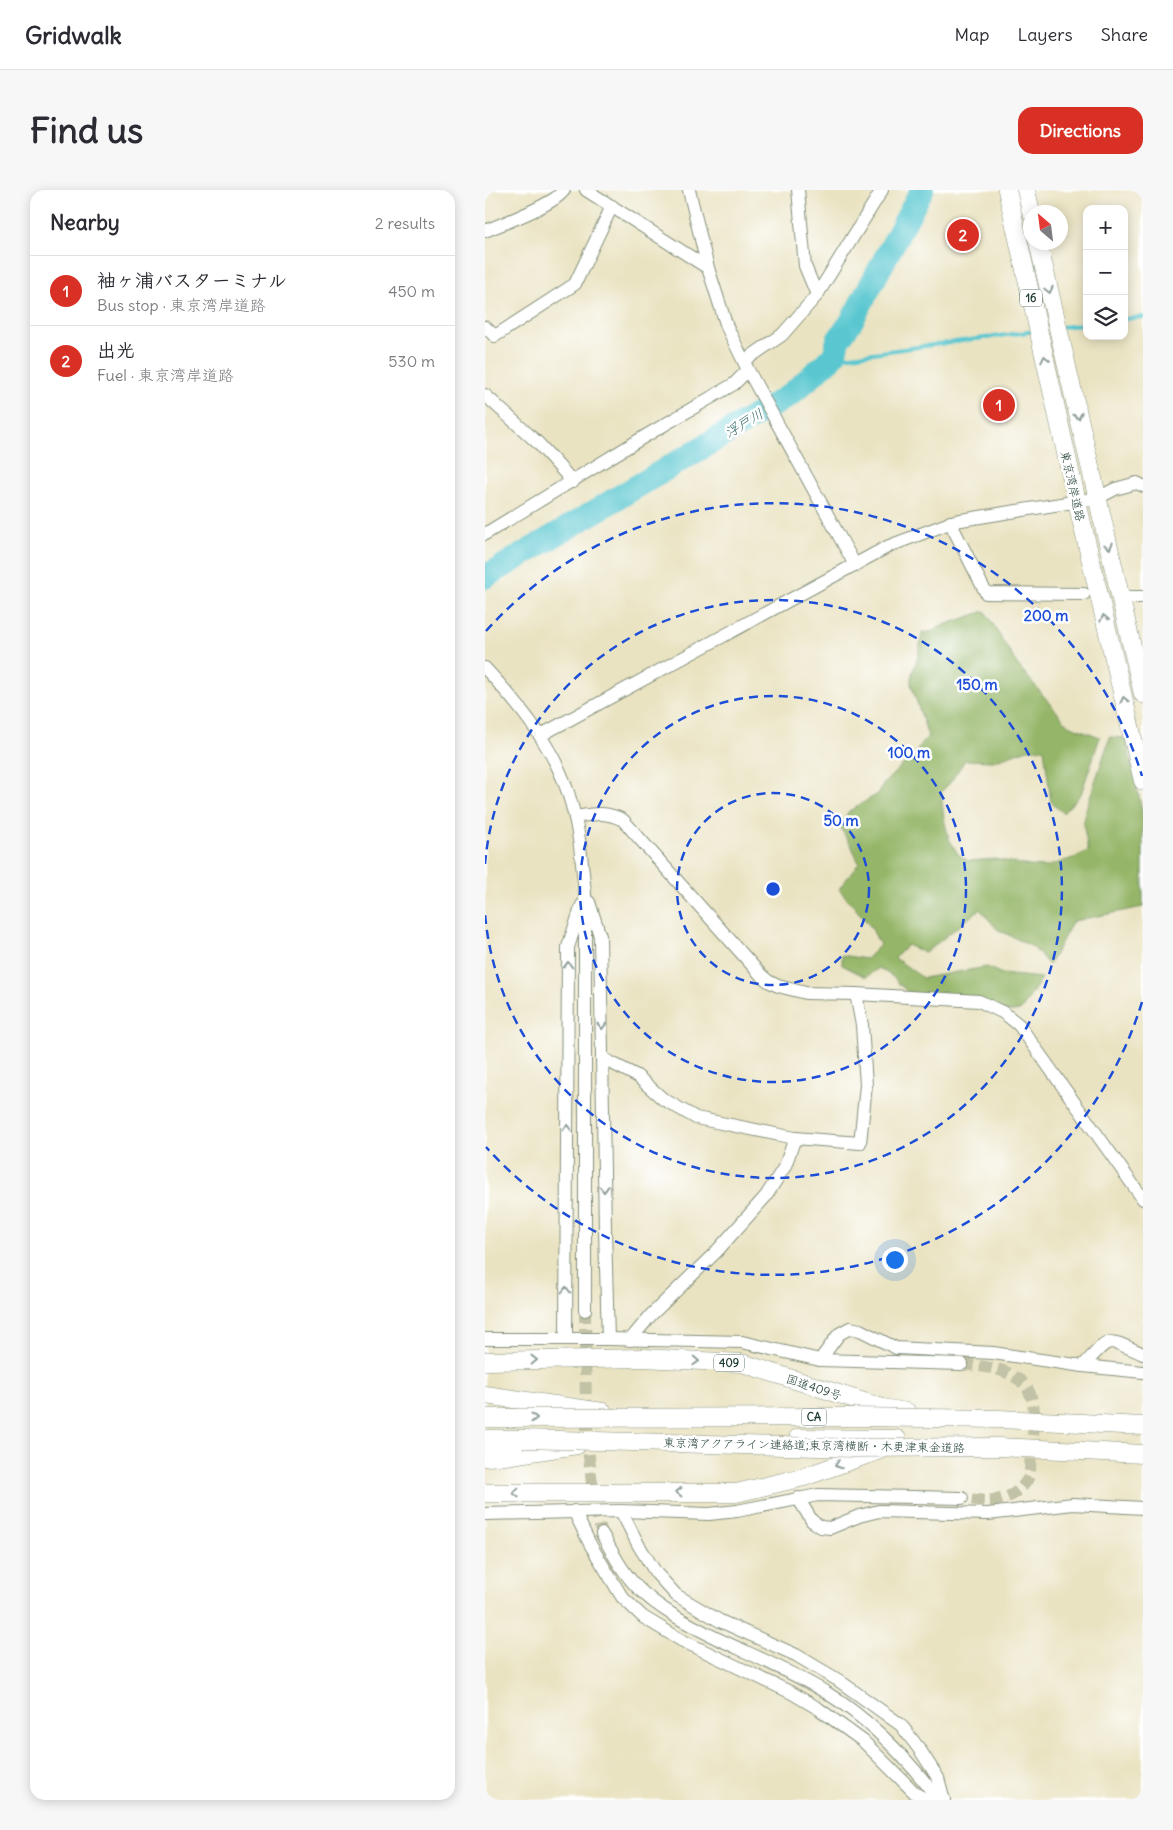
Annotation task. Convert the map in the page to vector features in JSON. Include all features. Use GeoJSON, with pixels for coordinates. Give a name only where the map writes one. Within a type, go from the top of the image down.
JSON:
{"type":"FeatureCollection","features":[{"type":"Feature","properties":{"kind":"highway","name":"東京湾岸道路"},"geometry":{"type":"LineString","coordinates":[[1007,190],[1077,502],[1143,781]]}},
{"type":"Feature","properties":{"kind":"highway"},"geometry":{"type":"LineString","coordinates":[[1026,190],[1029,205]]}},
{"type":"Feature","properties":{"kind":"highway","name":"東京湾岸道路"},"geometry":{"type":"LineString","coordinates":[[1040,250],[1143,694]]}},
{"type":"Feature","properties":{"kind":"highway","name":"国道409号"},"geometry":{"type":"LineString","coordinates":[[485,1361],[643,1358],[742,1363],[883,1408],[966,1421],[1143,1432]]}},
{"type":"Feature","properties":{"kind":"highway"},"geometry":{"type":"LineString","coordinates":[[485,1395],[597,1412],[864,1422],[966,1421]]}},
{"type":"Feature","properties":{"kind":"highway","name":"東京湾アクアライン連絡道;東京湾横断・木更津東金道路"},"geometry":{"type":"LineString","coordinates":[[485,1418],[980,1419],[1143,1426]]}},
{"type":"Feature","properties":{"kind":"highway"},"geometry":{"type":"LineString","coordinates":[[485,1457],[505,1456],[639,1436],[917,1439],[1143,1453]]}},
{"type":"Feature","properties":{"kind":"highway","name":"東京湾アクアライン連絡道;東京湾横断・木更津東金道路"},"geometry":{"type":"LineString","coordinates":[[485,1439],[854,1448],[998,1447],[1143,1453]]}},
{"type":"Feature","properties":{"kind":"highway"},"geometry":{"type":"LineString","coordinates":[[485,1493],[736,1493],[804,1477],[894,1445],[917,1439]]}},
{"type":"Feature","properties":{"kind":"street"},"geometry":{"type":"LineString","coordinates":[[485,231],[547,203],[561,195],[564,190]]}},
{"type":"Feature","properties":{"kind":"street"},"geometry":{"type":"LineString","coordinates":[[586,190],[708,268]]}},
{"type":"Feature","properties":{"kind":"street"},"geometry":{"type":"LineString","coordinates":[[689,190],[708,268],[727,327],[746,366],[855,565]]}},
{"type":"Feature","properties":{"kind":"street"},"geometry":{"type":"LineString","coordinates":[[798,190],[805,266],[817,295]]}},
{"type":"Feature","properties":{"kind":"street"},"geometry":{"type":"LineString","coordinates":[[485,534],[734,384],[746,366],[782,335],[817,295],[877,193]]}},
{"type":"Feature","properties":{"kind":"street"},"geometry":{"type":"LineString","coordinates":[[485,327],[495,336],[575,284],[612,206]]}},
{"type":"Feature","properties":{"kind":"street"},"geometry":{"type":"LineString","coordinates":[[485,395],[539,443],[573,482]]}},
{"type":"Feature","properties":{"kind":"street"},"geometry":{"type":"LineString","coordinates":[[541,735],[889,546],[950,522],[1098,498],[1115,489],[1137,483],[1143,486]]}},
{"type":"Feature","properties":{"kind":"street"},"geometry":{"type":"LineString","coordinates":[[950,522],[986,593],[1084,594]]}},
{"type":"Feature","properties":{"kind":"street"},"geometry":{"type":"LineString","coordinates":[[485,668],[515,701],[541,735],[559,769],[572,804],[580,842],[585,893],[585,1310]]}},
{"type":"Feature","properties":{"kind":"street"},"geometry":{"type":"LineString","coordinates":[[575,817],[612,814],[623,820],[768,981],[778,986],[806,993],[979,1001],[1005,1013],[1019,1025],[1143,1198]]}},
{"type":"Feature","properties":{"kind":"street"},"geometry":{"type":"LineString","coordinates":[[585,893],[600,936],[609,1339]]}},
{"type":"Feature","properties":{"kind":"street"},"geometry":{"type":"LineString","coordinates":[[566,1339],[568,947],[585,893]]}},
{"type":"Feature","properties":{"kind":"street"},"geometry":{"type":"LineString","coordinates":[[602,1058],[637,1076],[663,1099],[696,1118],[795,1138],[860,1143],[866,1085],[862,1026],[856,994]]}},
{"type":"Feature","properties":{"kind":"street"},"geometry":{"type":"LineString","coordinates":[[631,1340],[651,1315],[716,1252],[766,1196],[785,1166],[795,1138]]}},
{"type":"Feature","properties":{"kind":"street"},"geometry":{"type":"LineString","coordinates":[[821,1360],[839,1334],[850,1328],[860,1330],[896,1348],[993,1353],[1083,1366],[1143,1372]]}},
{"type":"Feature","properties":{"kind":"street"},"geometry":{"type":"LineString","coordinates":[[485,1339],[742,1342],[821,1360],[962,1364]]}},
{"type":"Feature","properties":{"kind":"street"},"geometry":{"type":"LineString","coordinates":[[1083,1366],[1105,1343],[1114,1341],[1143,1354]]}},
{"type":"Feature","properties":{"kind":"street"},"geometry":{"type":"LineString","coordinates":[[485,1514],[621,1511],[709,1514],[737,1511],[798,1498],[827,1495],[962,1498]]}},
{"type":"Feature","properties":{"kind":"street"},"geometry":{"type":"LineString","coordinates":[[798,1498],[812,1521],[821,1527],[831,1528],[859,1516],[879,1511],[988,1514],[1073,1504],[1143,1508]]}},
{"type":"Feature","properties":{"kind":"street"},"geometry":{"type":"LineString","coordinates":[[574,1511],[589,1544],[622,1597],[643,1617],[681,1640],[792,1693],[819,1709],[863,1741],[916,1794],[929,1800]]}},
{"type":"Feature","properties":{"kind":"street"},"geometry":{"type":"LineString","coordinates":[[621,1511],[656,1573],[676,1595],[721,1622],[796,1655],[838,1680],[901,1725],[938,1778],[943,1800]]}},
{"type":"Feature","properties":{"kind":"street"},"geometry":{"type":"LineString","coordinates":[[602,1534],[617,1560],[637,1588],[666,1610],[692,1626],[827,1693],[876,1729],[913,1766],[939,1800]]}},
{"type":"Feature","properties":{"kind":"green space"},"geometry":{"type":"Polygon","coordinates":[[[985,611],[1017,664],[1068,725],[1100,737],[1081,794],[1063,813],[1051,802],[1044,749],[1028,749],[993,761],[965,760],[950,783],[941,792],[944,819],[949,839],[958,854],[968,861],[995,859],[1046,867],[1088,851],[1083,821],[1110,737],[1126,738],[1143,815],[1143,907],[1073,921],[1049,965],[1033,947],[997,929],[980,909],[925,953],[907,945],[895,958],[923,978],[987,967],[1002,974],[1042,978],[1021,1010],[1012,1012],[907,992],[893,977],[879,968],[866,977],[842,965],[842,955],[866,959],[880,945],[871,927],[839,889],[859,863],[851,845],[839,826],[849,811],[878,794],[884,783],[914,754],[928,736],[911,684],[922,633],[933,631],[944,625],[985,611]]]}},
{"type":"Feature","properties":{"kind":"waterway","name":"浮戸川"},"geometry":{"type":"LineString","coordinates":[[485,577],[790,395],[834,356],[838,340],[851,322],[922,190]]}},
{"type":"Feature","properties":{"kind":"waterway"},"geometry":{"type":"LineString","coordinates":[[1128,319],[1143,317]]}},
{"type":"Feature","properties":{"kind":"waterway"},"geometry":{"type":"LineString","coordinates":[[1062,327],[1083,324]]}},
{"type":"Feature","properties":{"kind":"waterway"},"geometry":{"type":"LineString","coordinates":[[834,356],[851,356],[1035,331]]}},
{"type":"Feature","properties":{"kind":"tunnel"},"geometry":{"type":"LineString","coordinates":[[585,1310],[586,1395],[591,1479],[602,1534]]}},
{"type":"Feature","properties":{"kind":"tunnel"},"geometry":{"type":"LineString","coordinates":[[962,1364],[1002,1371],[1016,1378],[1028,1390],[1034,1407],[1030,1474],[1023,1486],[1014,1494],[1000,1499],[962,1498]]}},
{"type":"Feature","properties":{"kind":"place","name":"出光"},"geometry":{"type":"Point","coordinates":[963,235]}},
{"type":"Feature","properties":{"kind":"place","name":"袖ヶ浦バスターミナル"},"geometry":{"type":"Point","coordinates":[999,405]}}]}
